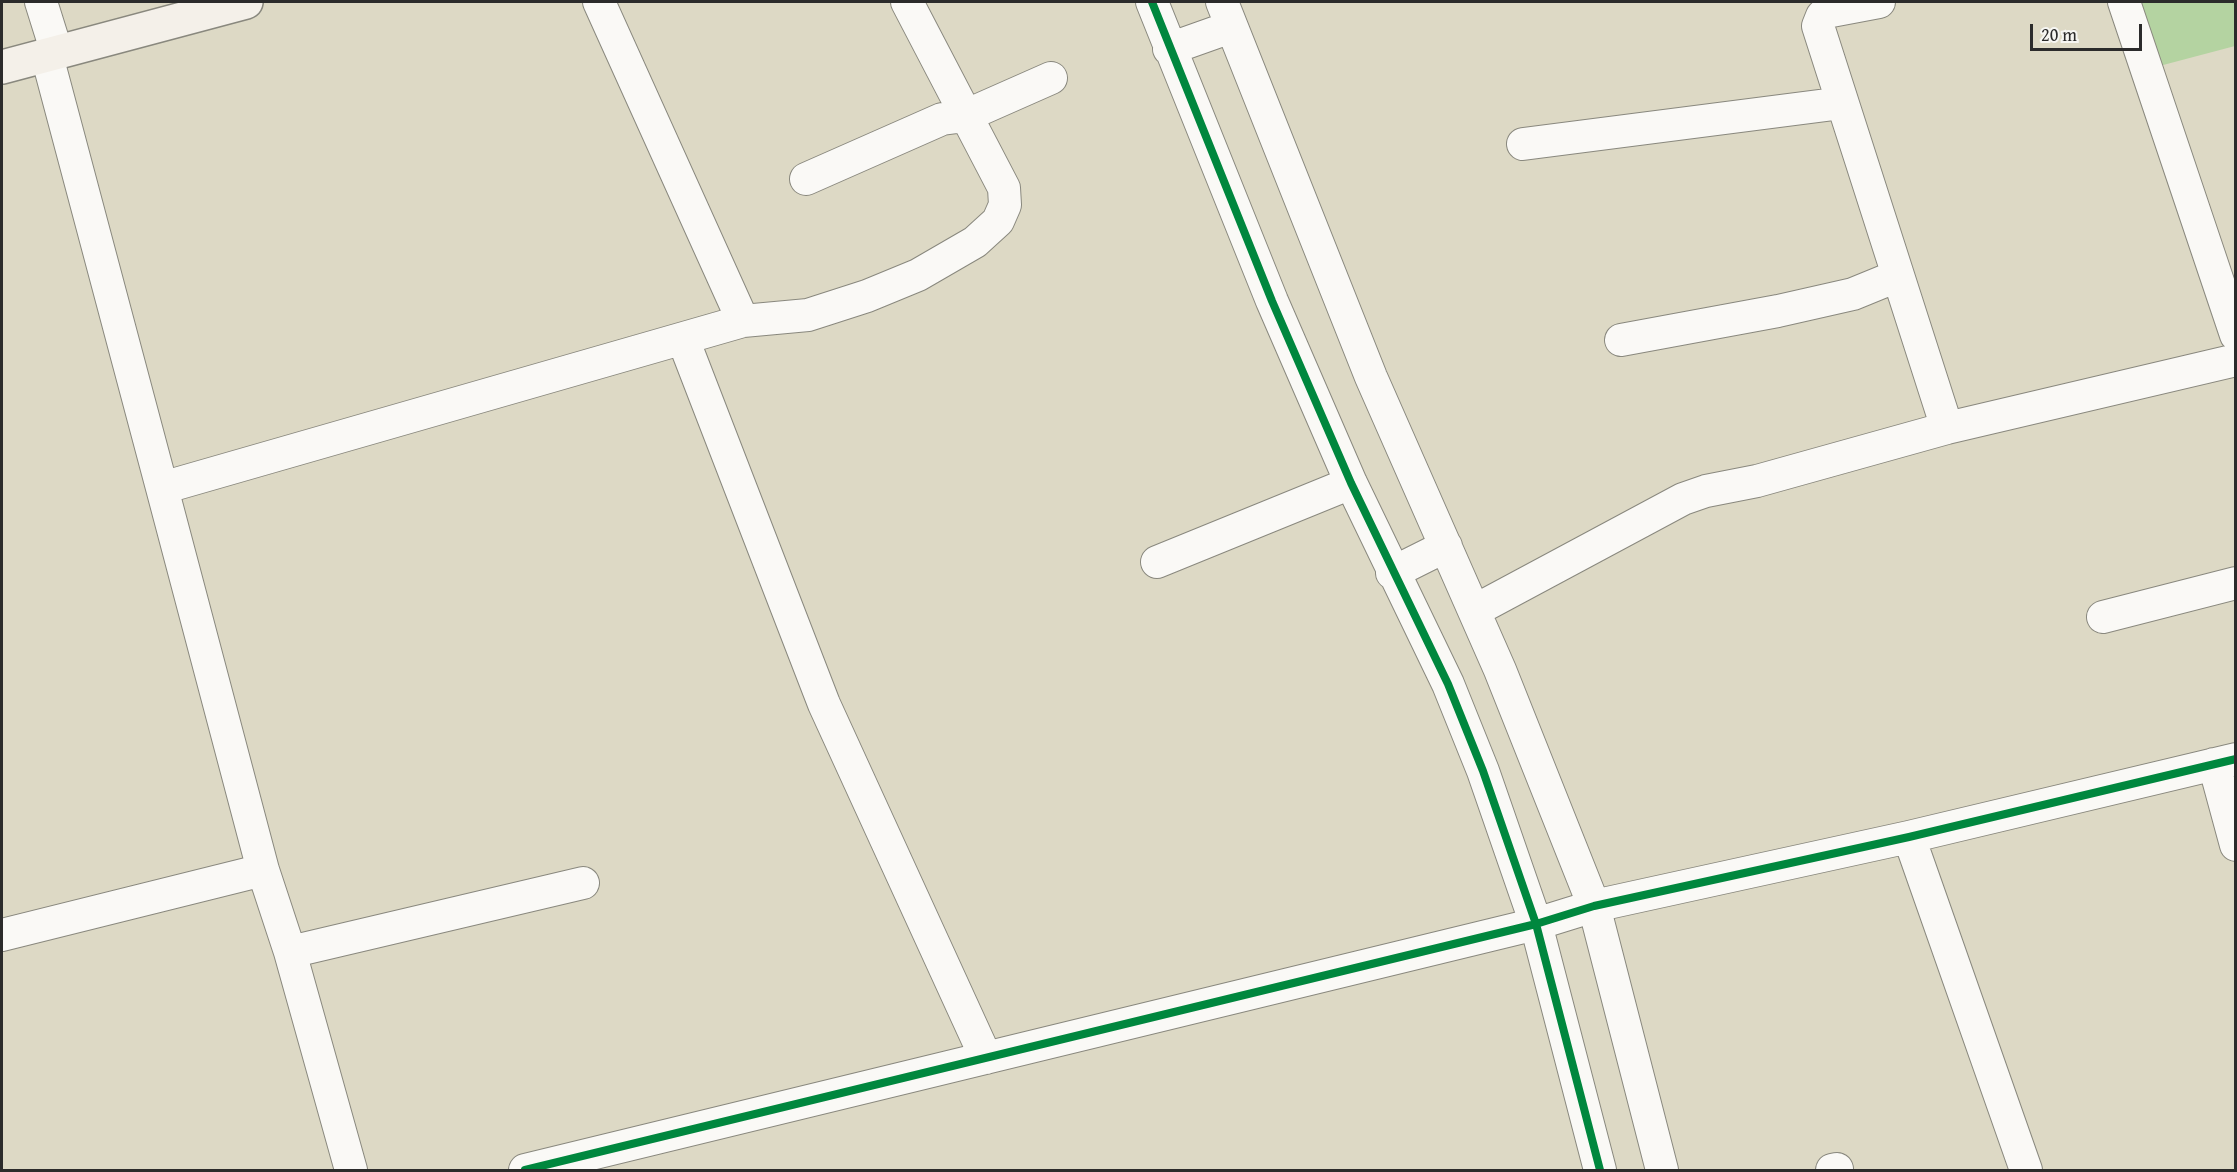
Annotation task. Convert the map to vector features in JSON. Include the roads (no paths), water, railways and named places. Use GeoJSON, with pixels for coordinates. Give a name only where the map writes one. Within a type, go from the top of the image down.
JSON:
{"type":"FeatureCollection","features":[{"type":"Feature","properties":{"kind":"street"},"geometry":{"type":"LineString","coordinates":[[41,2],[52,54],[162,488],[263,870],[290,952],[351,1170]]}},
{"type":"Feature","properties":{"kind":"street"},"geometry":{"type":"LineString","coordinates":[[2,67],[246,2]]}},
{"type":"Feature","properties":{"kind":"street"},"geometry":{"type":"LineString","coordinates":[[599,2],[743,321]]}},
{"type":"Feature","properties":{"kind":"street"},"geometry":{"type":"LineString","coordinates":[[162,488],[743,321],[808,315],[867,296],[918,275],[975,242],[998,221],[1005,206],[1004,188],[907,2]]}},
{"type":"Feature","properties":{"kind":"street"},"geometry":{"type":"LineString","coordinates":[[1152,2],[1173,47],[1272,301],[1351,483],[1400,569],[1483,771],[1539,922],[1600,1170]]}},
{"type":"Feature","properties":{"kind":"street"},"geometry":{"type":"LineString","coordinates":[[1879,2],[1826,12],[1819,20],[1818,26],[1947,428]]}},
{"type":"Feature","properties":{"kind":"street"},"geometry":{"type":"LineString","coordinates":[[2124,2],[2235,335]]}},
{"type":"Feature","properties":{"kind":"street"},"geometry":{"type":"LineString","coordinates":[[1173,47],[1226,19],[1371,377],[1443,548],[1500,670],[1590,907],[1662,1170]]}},
{"type":"Feature","properties":{"kind":"street"},"geometry":{"type":"LineString","coordinates":[[806,179],[942,119],[965,116],[1051,78]]}},
{"type":"Feature","properties":{"kind":"street"},"geometry":{"type":"LineString","coordinates":[[1523,144],[1842,103]]}},
{"type":"Feature","properties":{"kind":"street"},"geometry":{"type":"LineString","coordinates":[[1621,340],[1810,304],[1853,294],[1897,276]]}},
{"type":"Feature","properties":{"kind":"street"},"geometry":{"type":"LineString","coordinates":[[683,339],[824,704],[986,1058]]}},
{"type":"Feature","properties":{"kind":"street"},"geometry":{"type":"LineString","coordinates":[[1474,611],[1683,499],[1706,491],[1757,481],[1947,428],[2235,360]]}},
{"type":"Feature","properties":{"kind":"street"},"geometry":{"type":"LineString","coordinates":[[1158,562],[1351,483]]}},
{"type":"Feature","properties":{"kind":"street"},"geometry":{"type":"LineString","coordinates":[[1400,569],[1443,548]]}},
{"type":"Feature","properties":{"kind":"street"},"geometry":{"type":"LineString","coordinates":[[2103,617],[2235,584]]}},
{"type":"Feature","properties":{"kind":"street"},"geometry":{"type":"LineString","coordinates":[[525,1170],[1539,922],[1590,907],[1909,837],[2225,761],[2235,845]]}},
{"type":"Feature","properties":{"kind":"street"},"geometry":{"type":"LineString","coordinates":[[1909,837],[2026,1170]]}},
{"type":"Feature","properties":{"kind":"street"},"geometry":{"type":"LineString","coordinates":[[2,935],[263,870]]}},
{"type":"Feature","properties":{"kind":"street"},"geometry":{"type":"LineString","coordinates":[[290,952],[583,883]]}}]}
